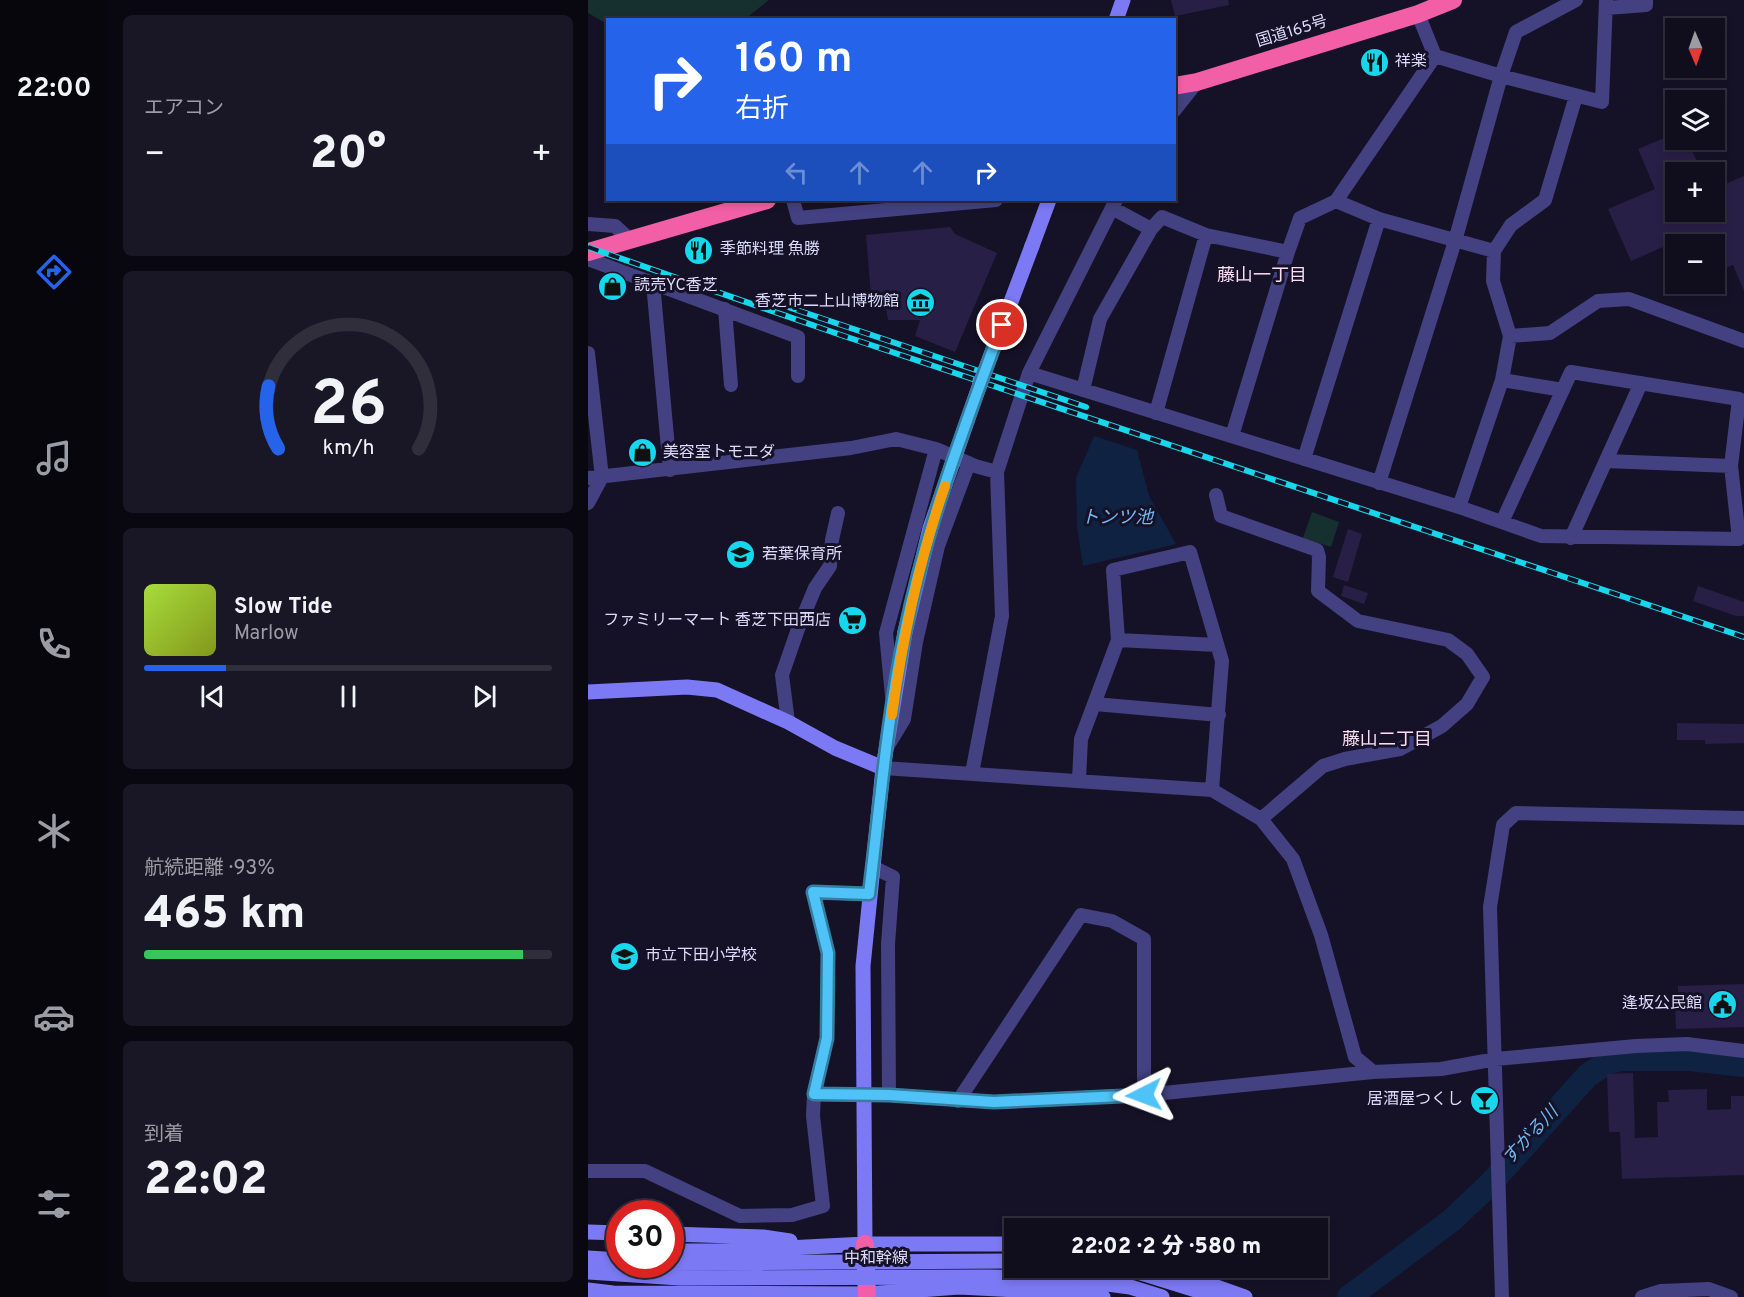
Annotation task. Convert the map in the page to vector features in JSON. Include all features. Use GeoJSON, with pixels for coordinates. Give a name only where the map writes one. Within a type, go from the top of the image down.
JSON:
{"type":"FeatureCollection","features":[{"type":"Feature","properties":{"kind":"highway","name":"国道165号"},"geometry":{"type":"LineString","coordinates":[[1176,86],[1418,14],[1453,0]]}},
{"type":"Feature","properties":{"kind":"highway"},"geometry":{"type":"LineString","coordinates":[[588,252],[763,201]]}},
{"type":"Feature","properties":{"kind":"highway"},"geometry":{"type":"LineString","coordinates":[[865,1244],[867,1296]]}},
{"type":"Feature","properties":{"kind":"main road"},"geometry":{"type":"LineString","coordinates":[[1117,18],[1123,0]]}},
{"type":"Feature","properties":{"kind":"main road"},"geometry":{"type":"LineString","coordinates":[[865,1244],[863,966],[883,768],[904,632],[930,528],[980,384],[1049,201]]}},
{"type":"Feature","properties":{"kind":"main road"},"geometry":{"type":"LineString","coordinates":[[588,692],[687,687],[717,690],[788,722],[835,748],[883,768]]}},
{"type":"Feature","properties":{"kind":"main road"},"geometry":{"type":"LineString","coordinates":[[588,1232],[606,1233]]}},
{"type":"Feature","properties":{"kind":"main road"},"geometry":{"type":"LineString","coordinates":[[684,1234],[763,1237],[824,1245]]}},
{"type":"Feature","properties":{"kind":"main road"},"geometry":{"type":"LineString","coordinates":[[684,1251],[731,1251],[865,1244],[1004,1244]]}},
{"type":"Feature","properties":{"kind":"main road"},"geometry":{"type":"LineString","coordinates":[[588,1251],[606,1253]]}},
{"type":"Feature","properties":{"kind":"main road"},"geometry":{"type":"LineString","coordinates":[[588,1258],[606,1256]]}},
{"type":"Feature","properties":{"kind":"main road","name":"中和幹線"},"geometry":{"type":"LineString","coordinates":[[684,1263],[1004,1261]]}},
{"type":"Feature","properties":{"kind":"main road","name":"中和幹線"},"geometry":{"type":"LineString","coordinates":[[588,1272],[680,1278],[1061,1278],[1130,1287],[1162,1297]]}},
{"type":"Feature","properties":{"kind":"main road"},"geometry":{"type":"LineString","coordinates":[[1157,1278],[1218,1297]]}},
{"type":"Feature","properties":{"kind":"main road"},"geometry":{"type":"LineString","coordinates":[[1191,1278],[1245,1297]]}},
{"type":"Feature","properties":{"kind":"main road"},"geometry":{"type":"LineString","coordinates":[[588,1288],[613,1293],[867,1296],[959,1287],[1076,1293],[1103,1297]]}},
{"type":"Feature","properties":{"kind":"street"},"geometry":{"type":"LineString","coordinates":[[1379,483],[1455,240],[1501,76],[1516,32],[1575,0]]}},
{"type":"Feature","properties":{"kind":"street"},"geometry":{"type":"LineString","coordinates":[[1435,56],[1602,102],[1606,4],[1646,4],[1646,0]]}},
{"type":"Feature","properties":{"kind":"street"},"geometry":{"type":"LineString","coordinates":[[1418,14],[1435,56]]}},
{"type":"Feature","properties":{"kind":"street"},"geometry":{"type":"LineString","coordinates":[[1232,436],[1300,218],[1336,201],[1435,56]]}},
{"type":"Feature","properties":{"kind":"street"},"geometry":{"type":"LineString","coordinates":[[1176,108],[1197,81]]}},
{"type":"Feature","properties":{"kind":"street"},"geometry":{"type":"LineString","coordinates":[[1460,507],[1502,380],[1510,336],[1493,281],[1494,251],[1510,225],[1545,200],[1576,96]]}},
{"type":"Feature","properties":{"kind":"street"},"geometry":{"type":"LineString","coordinates":[[793,201],[798,218],[976,201]]}},
{"type":"Feature","properties":{"kind":"street"},"geometry":{"type":"LineString","coordinates":[[1336,201],[1379,219],[1494,251]]}},
{"type":"Feature","properties":{"kind":"street"},"geometry":{"type":"LineString","coordinates":[[972,773],[1002,616],[997,472],[1029,373],[1114,204],[1151,229]]}},
{"type":"Feature","properties":{"kind":"street"},"geometry":{"type":"LineString","coordinates":[[1083,390],[1100,319],[1151,229],[1162,217],[1206,235],[1288,252]]}},
{"type":"Feature","properties":{"kind":"street"},"geometry":{"type":"LineString","coordinates":[[1304,459],[1379,219]]}},
{"type":"Feature","properties":{"kind":"street"},"geometry":{"type":"LineString","coordinates":[[588,224],[615,226],[629,239]]}},
{"type":"Feature","properties":{"kind":"street"},"geometry":{"type":"LineString","coordinates":[[1156,413],[1206,235]]}},
{"type":"Feature","properties":{"kind":"street"},"geometry":{"type":"LineString","coordinates":[[588,259],[798,337],[798,376]]}},
{"type":"Feature","properties":{"kind":"street"},"geometry":{"type":"LineString","coordinates":[[653,283],[670,470]]}},
{"type":"Feature","properties":{"kind":"street"},"geometry":{"type":"LineString","coordinates":[[1510,336],[1550,333],[1599,301],[1629,299],[1744,341]]}},
{"type":"Feature","properties":{"kind":"street"},"geometry":{"type":"LineString","coordinates":[[724,309],[730,385]]}},
{"type":"Feature","properties":{"kind":"street"},"geometry":{"type":"LineString","coordinates":[[588,353],[595,478],[588,503]]}},
{"type":"Feature","properties":{"kind":"street"},"geometry":{"type":"LineString","coordinates":[[1029,373],[1460,507],[1541,536],[1571,538],[1739,539],[1731,466],[1739,399],[1571,372],[1502,522]]}},
{"type":"Feature","properties":{"kind":"street"},"geometry":{"type":"LineString","coordinates":[[1502,380],[1563,390]]}},
{"type":"Feature","properties":{"kind":"street"},"geometry":{"type":"LineString","coordinates":[[1571,538],[1641,383]]}},
{"type":"Feature","properties":{"kind":"street"},"geometry":{"type":"LineString","coordinates":[[595,478],[851,448],[896,439],[936,449],[997,472]]}},
{"type":"Feature","properties":{"kind":"street"},"geometry":{"type":"LineString","coordinates":[[893,707],[886,633],[936,449]]}},
{"type":"Feature","properties":{"kind":"street"},"geometry":{"type":"LineString","coordinates":[[1606,461],[1731,466]]}},
{"type":"Feature","properties":{"kind":"street"},"geometry":{"type":"LineString","coordinates":[[886,749],[904,719],[916,642],[938,546],[969,463]]}},
{"type":"Feature","properties":{"kind":"street"},"geometry":{"type":"LineString","coordinates":[[1216,495],[1221,516],[1317,550],[1319,557],[1318,591],[1358,621],[1448,640],[1467,654],[1483,677],[1467,704],[1442,726],[1400,749],[1345,759],[1323,766],[1261,819]]}},
{"type":"Feature","properties":{"kind":"street"},"geometry":{"type":"LineString","coordinates":[[788,722],[782,675],[815,588],[830,566],[832,540],[838,513]]}},
{"type":"Feature","properties":{"kind":"street"},"geometry":{"type":"LineString","coordinates":[[1079,780],[1081,739],[1118,640],[1113,570],[1190,552],[1222,662],[1212,790]]}},
{"type":"Feature","properties":{"kind":"street"},"geometry":{"type":"LineString","coordinates":[[1118,640],[1217,645]]}},
{"type":"Feature","properties":{"kind":"street"},"geometry":{"type":"LineString","coordinates":[[1095,704],[1219,715]]}},
{"type":"Feature","properties":{"kind":"street"},"geometry":{"type":"LineString","coordinates":[[883,768],[1212,790],[1261,819],[1293,859],[1321,934],[1355,1057],[1372,1072]]}},
{"type":"Feature","properties":{"kind":"street"},"geometry":{"type":"LineString","coordinates":[[1502,1297],[1496,1166],[1496,1059],[1490,907],[1503,825],[1516,813],[1744,818]]}},
{"type":"Feature","properties":{"kind":"street"},"geometry":{"type":"LineString","coordinates":[[873,867],[893,877],[888,944],[889,1095]]}},
{"type":"Feature","properties":{"kind":"street"},"geometry":{"type":"LineString","coordinates":[[588,1171],[645,1171],[740,1216],[792,1215],[823,1206],[813,1116],[814,1094],[827,1038],[828,953],[813,892],[869,894]]}},
{"type":"Feature","properties":{"kind":"street"},"geometry":{"type":"LineString","coordinates":[[958,1101],[1081,915],[1112,921],[1144,939],[1144,1095]]}},
{"type":"Feature","properties":{"kind":"street"},"geometry":{"type":"LineString","coordinates":[[814,1094],[889,1095],[994,1102],[1144,1095],[1372,1072],[1441,1069],[1496,1059],[1636,1046],[1687,1044],[1744,1051]]}},
{"type":"Feature","properties":{"kind":"street"},"geometry":{"type":"LineString","coordinates":[[1642,1297],[1661,1291],[1709,1289],[1731,1297]]}},
{"type":"Feature","properties":{"kind":"green space"},"geometry":{"type":"Polygon","coordinates":[[[588,0],[769,0],[746,18],[606,18],[606,23],[588,13],[588,0]]]}},
{"type":"Feature","properties":{"kind":"green space"},"geometry":{"type":"Polygon","coordinates":[[[1312,512],[1339,522],[1331,547],[1303,538],[1312,512]]]}},
{"type":"Feature","properties":{"kind":"water","name":"トンツ池"},"geometry":{"type":"Polygon","coordinates":[[[1094,436],[1137,450],[1149,496],[1176,544],[1083,566],[1077,526],[1076,478],[1094,436]]]}},
{"type":"Feature","properties":{"kind":"building"},"geometry":{"type":"Polygon","coordinates":[[[1171,0],[1228,0],[1229,5],[1175,16],[1171,0]]]}},
{"type":"Feature","properties":{"kind":"building"},"geometry":{"type":"Polygon","coordinates":[[[1665,138],[1665,150],[1692,150],[1697,162],[1665,162],[1665,222],[1725,222],[1725,184],[1744,176],[1744,291],[1733,265],[1725,268],[1725,234],[1665,234],[1665,246],[1631,261],[1608,209],[1655,189],[1638,149],[1665,138]]]}},
{"type":"Feature","properties":{"kind":"building"},"geometry":{"type":"Polygon","coordinates":[[[950,227],[955,234],[997,253],[955,352],[915,336],[920,320],[888,320],[886,308],[872,308],[866,235],[950,227]]]}},
{"type":"Feature","properties":{"kind":"building"},"geometry":{"type":"Polygon","coordinates":[[[1348,529],[1362,534],[1348,582],[1333,577],[1348,529]]]}},
{"type":"Feature","properties":{"kind":"building"},"geometry":{"type":"Polygon","coordinates":[[[1344,585],[1368,593],[1364,604],[1341,596],[1344,585]]]}},
{"type":"Feature","properties":{"kind":"building"},"geometry":{"type":"Polygon","coordinates":[[[1698,586],[1744,602],[1744,616],[1736,616],[1693,601],[1698,586]]]}},
{"type":"Feature","properties":{"kind":"building"},"geometry":{"type":"Polygon","coordinates":[[[1677,723],[1744,724],[1744,743],[1705,744],[1705,740],[1677,740],[1677,723]]]}},
{"type":"Feature","properties":{"kind":"building"},"geometry":{"type":"Polygon","coordinates":[[[1744,984],[1744,1027],[1676,1029],[1675,1005],[1678,1004],[1678,986],[1744,984]]]}},
{"type":"Feature","properties":{"kind":"building"},"geometry":{"type":"Polygon","coordinates":[[[1633,1073],[1635,1138],[1658,1137],[1657,1102],[1669,1102],[1668,1090],[1707,1089],[1707,1110],[1731,1109],[1731,1096],[1744,1096],[1744,1175],[1622,1179],[1620,1132],[1609,1132],[1607,1074],[1633,1073]]]}},
{"type":"Feature","properties":{"kind":"waterway","name":"すがる川"},"geometry":{"type":"LineString","coordinates":[[1349,1297],[1452,1220],[1490,1184],[1588,1075],[1607,1063],[1622,1059],[1690,1059],[1744,1065]]}},
{"type":"Feature","properties":{"kind":"railway"},"geometry":{"type":"LineString","coordinates":[[588,247],[841,335],[1744,637]]}},
{"type":"Feature","properties":{"kind":"railway"},"geometry":{"type":"LineString","coordinates":[[776,303],[1086,407]]}},
{"type":"Feature","properties":{"kind":"slow traffic"},"geometry":{"type":"LineString","coordinates":[[892,715],[904,632],[930,528],[945,486]]}},
{"type":"Feature","properties":{"kind":"place","name":"祥楽"},"geometry":{"type":"Point","coordinates":[1374,62]}},
{"type":"Feature","properties":{"kind":"place","name":"季節料理 魚勝"},"geometry":{"type":"Point","coordinates":[699,250]}},
{"type":"Feature","properties":{"kind":"place","name":"読売YC香芝"},"geometry":{"type":"Point","coordinates":[613,286]}},
{"type":"Feature","properties":{"kind":"place","name":"香芝市二上山博物館"},"geometry":{"type":"Point","coordinates":[920,302]}},
{"type":"Feature","properties":{"kind":"place","name":"美容室トモエダ"},"geometry":{"type":"Point","coordinates":[642,453]}},
{"type":"Feature","properties":{"kind":"place","name":"若葉保育所"},"geometry":{"type":"Point","coordinates":[741,555]}},
{"type":"Feature","properties":{"kind":"place","name":"ファミリーマート 香芝下田西店"},"geometry":{"type":"Point","coordinates":[852,621]}},
{"type":"Feature","properties":{"kind":"place","name":"市立下田小学校"},"geometry":{"type":"Point","coordinates":[624,956]}},
{"type":"Feature","properties":{"kind":"place","name":"逢坂公民館"},"geometry":{"type":"Point","coordinates":[1723,1004]}},
{"type":"Feature","properties":{"kind":"place","name":"居酒屋つくし"},"geometry":{"type":"Point","coordinates":[1484,1100]}},
{"type":"Feature","properties":{"kind":"district","name":"藤山一丁目"},"geometry":{"type":"Point","coordinates":[1262,276]}},
{"type":"Feature","properties":{"kind":"district","name":"藤山二丁目"},"geometry":{"type":"Point","coordinates":[1387,740]}},
{"type":"Feature","properties":{"kind":"route"},"geometry":{"type":"LineString","coordinates":[[1002,325],[930,528],[904,632],[883,768],[869,894],[813,892],[828,953],[827,1038],[814,1094],[889,1095],[994,1102],[1144,1095]]}}]}
